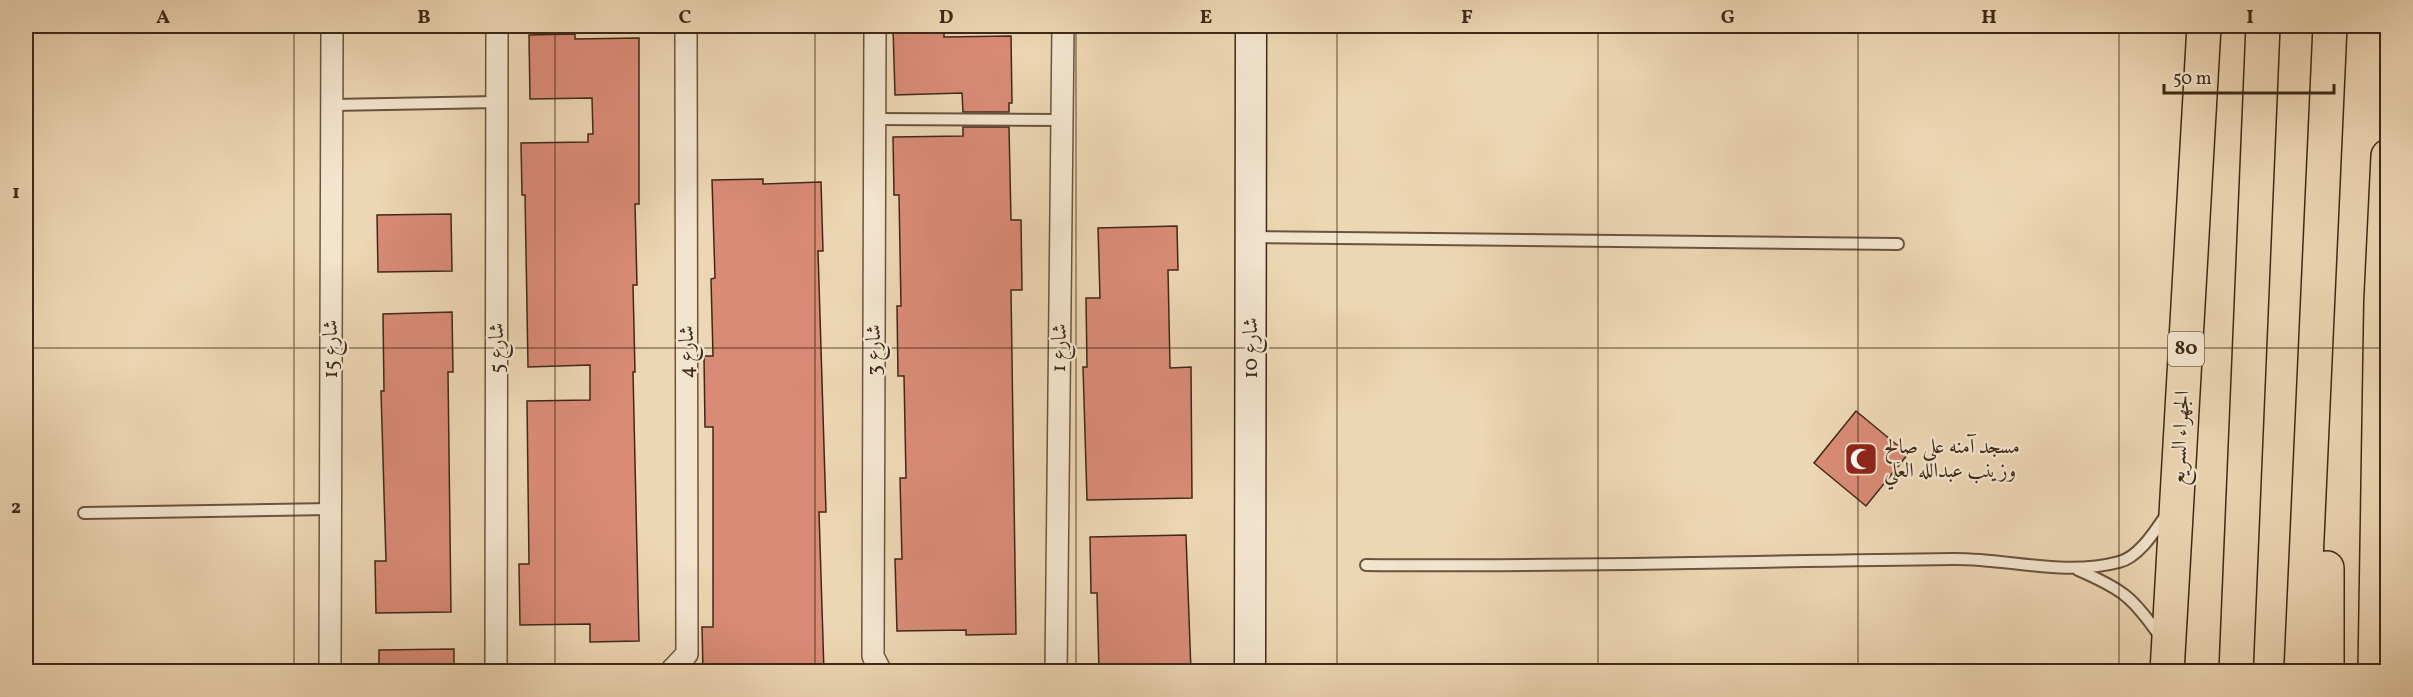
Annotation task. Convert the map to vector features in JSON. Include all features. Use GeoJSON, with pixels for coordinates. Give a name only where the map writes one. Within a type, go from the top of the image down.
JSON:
{"type":"FeatureCollection","features":[{"type":"Feature","properties":{"kind":"main road","name":"الجهراء السريع"},"geometry":{"type":"LineString","coordinates":[[2167,659],[2204,26]]}},
{"type":"Feature","properties":{"kind":"main road"},"geometry":{"type":"LineString","coordinates":[[2236,672],[2263,26]]}},
{"type":"Feature","properties":{"kind":"main road"},"geometry":{"type":"LineString","coordinates":[[2301,672],[2330,26]]}},
{"type":"Feature","properties":{"kind":"main road"},"geometry":{"type":"LineString","coordinates":[[2327,116],[2327,672]]}},
{"type":"Feature","properties":{"kind":"main road"},"geometry":{"type":"LineString","coordinates":[[2375,672],[2381,314],[2388,156]]}},
{"type":"Feature","properties":{"kind":"street","name":"شارع 15"},"geometry":{"type":"LineString","coordinates":[[330,672],[332,26]]}},
{"type":"Feature","properties":{"kind":"street","name":"شارع 5"},"geometry":{"type":"LineString","coordinates":[[496,672],[497,26]]}},
{"type":"Feature","properties":{"kind":"street","name":"شارع 4"},"geometry":{"type":"LineString","coordinates":[[670,672],[687,654],[686,26]]}},
{"type":"Feature","properties":{"kind":"street","name":"شارع 3"},"geometry":{"type":"LineString","coordinates":[[875,26],[873,656],[881,672]]}},
{"type":"Feature","properties":{"kind":"street","name":"شارع 1"},"geometry":{"type":"LineString","coordinates":[[1056,672],[1063,26]]}},
{"type":"Feature","properties":{"kind":"street","name":"شارع 10"},"geometry":{"type":"LineString","coordinates":[[1250,672],[1251,26]]}},
{"type":"Feature","properties":{"kind":"lane"},"geometry":{"type":"LineString","coordinates":[[332,105],[496,102]]}},
{"type":"Feature","properties":{"kind":"lane"},"geometry":{"type":"LineString","coordinates":[[875,119],[1062,120]]}},
{"type":"Feature","properties":{"kind":"lane"},"geometry":{"type":"LineString","coordinates":[[1252,237],[1898,244]]}},
{"type":"Feature","properties":{"kind":"lane"},"geometry":{"type":"LineString","coordinates":[[1366,565],[1548,567],[1956,559],[2078,569],[2122,561],[2150,539],[2177,500]]}},
{"type":"Feature","properties":{"kind":"lane"},"geometry":{"type":"LineString","coordinates":[[84,513],[330,508]]}},
{"type":"Feature","properties":{"kind":"lane"},"geometry":{"type":"LineString","coordinates":[[2078,569],[2116,587],[2142,610],[2167,659]]}},
{"type":"Feature","properties":{"kind":"building"},"geometry":{"type":"Polygon","coordinates":[[[944,26],[944,37],[1011,36],[1012,103],[1009,103],[1009,112],[963,112],[962,93],[895,95],[893,27],[944,26]]]}},
{"type":"Feature","properties":{"kind":"building"},"geometry":{"type":"Polygon","coordinates":[[[575,34],[575,39],[639,38],[639,204],[635,204],[637,285],[633,285],[635,372],[633,372],[639,641],[590,642],[590,624],[520,625],[519,564],[529,564],[527,401],[590,400],[590,365],[528,367],[525,195],[522,195],[521,143],[588,142],[588,134],[593,134],[592,98],[530,99],[529,35],[575,34]]]}},
{"type":"Feature","properties":{"kind":"building"},"geometry":{"type":"Polygon","coordinates":[[[963,127],[1009,127],[1011,220],[1021,220],[1022,290],[1011,290],[1016,634],[966,635],[966,630],[897,631],[895,559],[902,559],[900,478],[906,478],[904,376],[898,376],[897,306],[901,306],[899,195],[894,195],[893,137],[963,136],[963,127]]]}},
{"type":"Feature","properties":{"kind":"building"},"geometry":{"type":"Polygon","coordinates":[[[763,179],[763,184],[821,182],[823,251],[818,251],[826,512],[819,512],[824,672],[703,672],[702,627],[713,627],[713,427],[705,427],[704,356],[713,356],[711,279],[715,278],[712,180],[763,179]]]}},
{"type":"Feature","properties":{"kind":"building"},"geometry":{"type":"Polygon","coordinates":[[[451,214],[452,271],[378,272],[377,215],[451,214]]]}},
{"type":"Feature","properties":{"kind":"building"},"geometry":{"type":"Polygon","coordinates":[[[1177,226],[1178,270],[1168,270],[1170,368],[1191,367],[1192,498],[1087,500],[1083,367],[1087,367],[1086,298],[1100,298],[1098,228],[1177,226]]]}},
{"type":"Feature","properties":{"kind":"building"},"geometry":{"type":"Polygon","coordinates":[[[452,312],[453,372],[448,372],[451,612],[376,613],[375,561],[386,561],[381,391],[384,391],[383,314],[452,312]]]}},
{"type":"Feature","properties":{"kind":"building","name":"مسجد آمنه علي صالح وزينب عبدالله العلي"},"geometry":{"type":"Polygon","coordinates":[[[1856,411],[1908,454],[1866,506],[1814,463],[1856,411]]]}},
{"type":"Feature","properties":{"kind":"building"},"geometry":{"type":"Polygon","coordinates":[[[1186,535],[1191,672],[1099,672],[1097,593],[1091,593],[1090,537],[1186,535]]]}},
{"type":"Feature","properties":{"kind":"building"},"geometry":{"type":"Polygon","coordinates":[[[454,649],[454,672],[379,672],[379,650],[454,649]]]}},
{"type":"Feature","properties":{"kind":"place","name":"مسجد آمنه علي صالح وزينب عبدالله العلي"},"geometry":{"type":"Point","coordinates":[1861,459]}}]}
